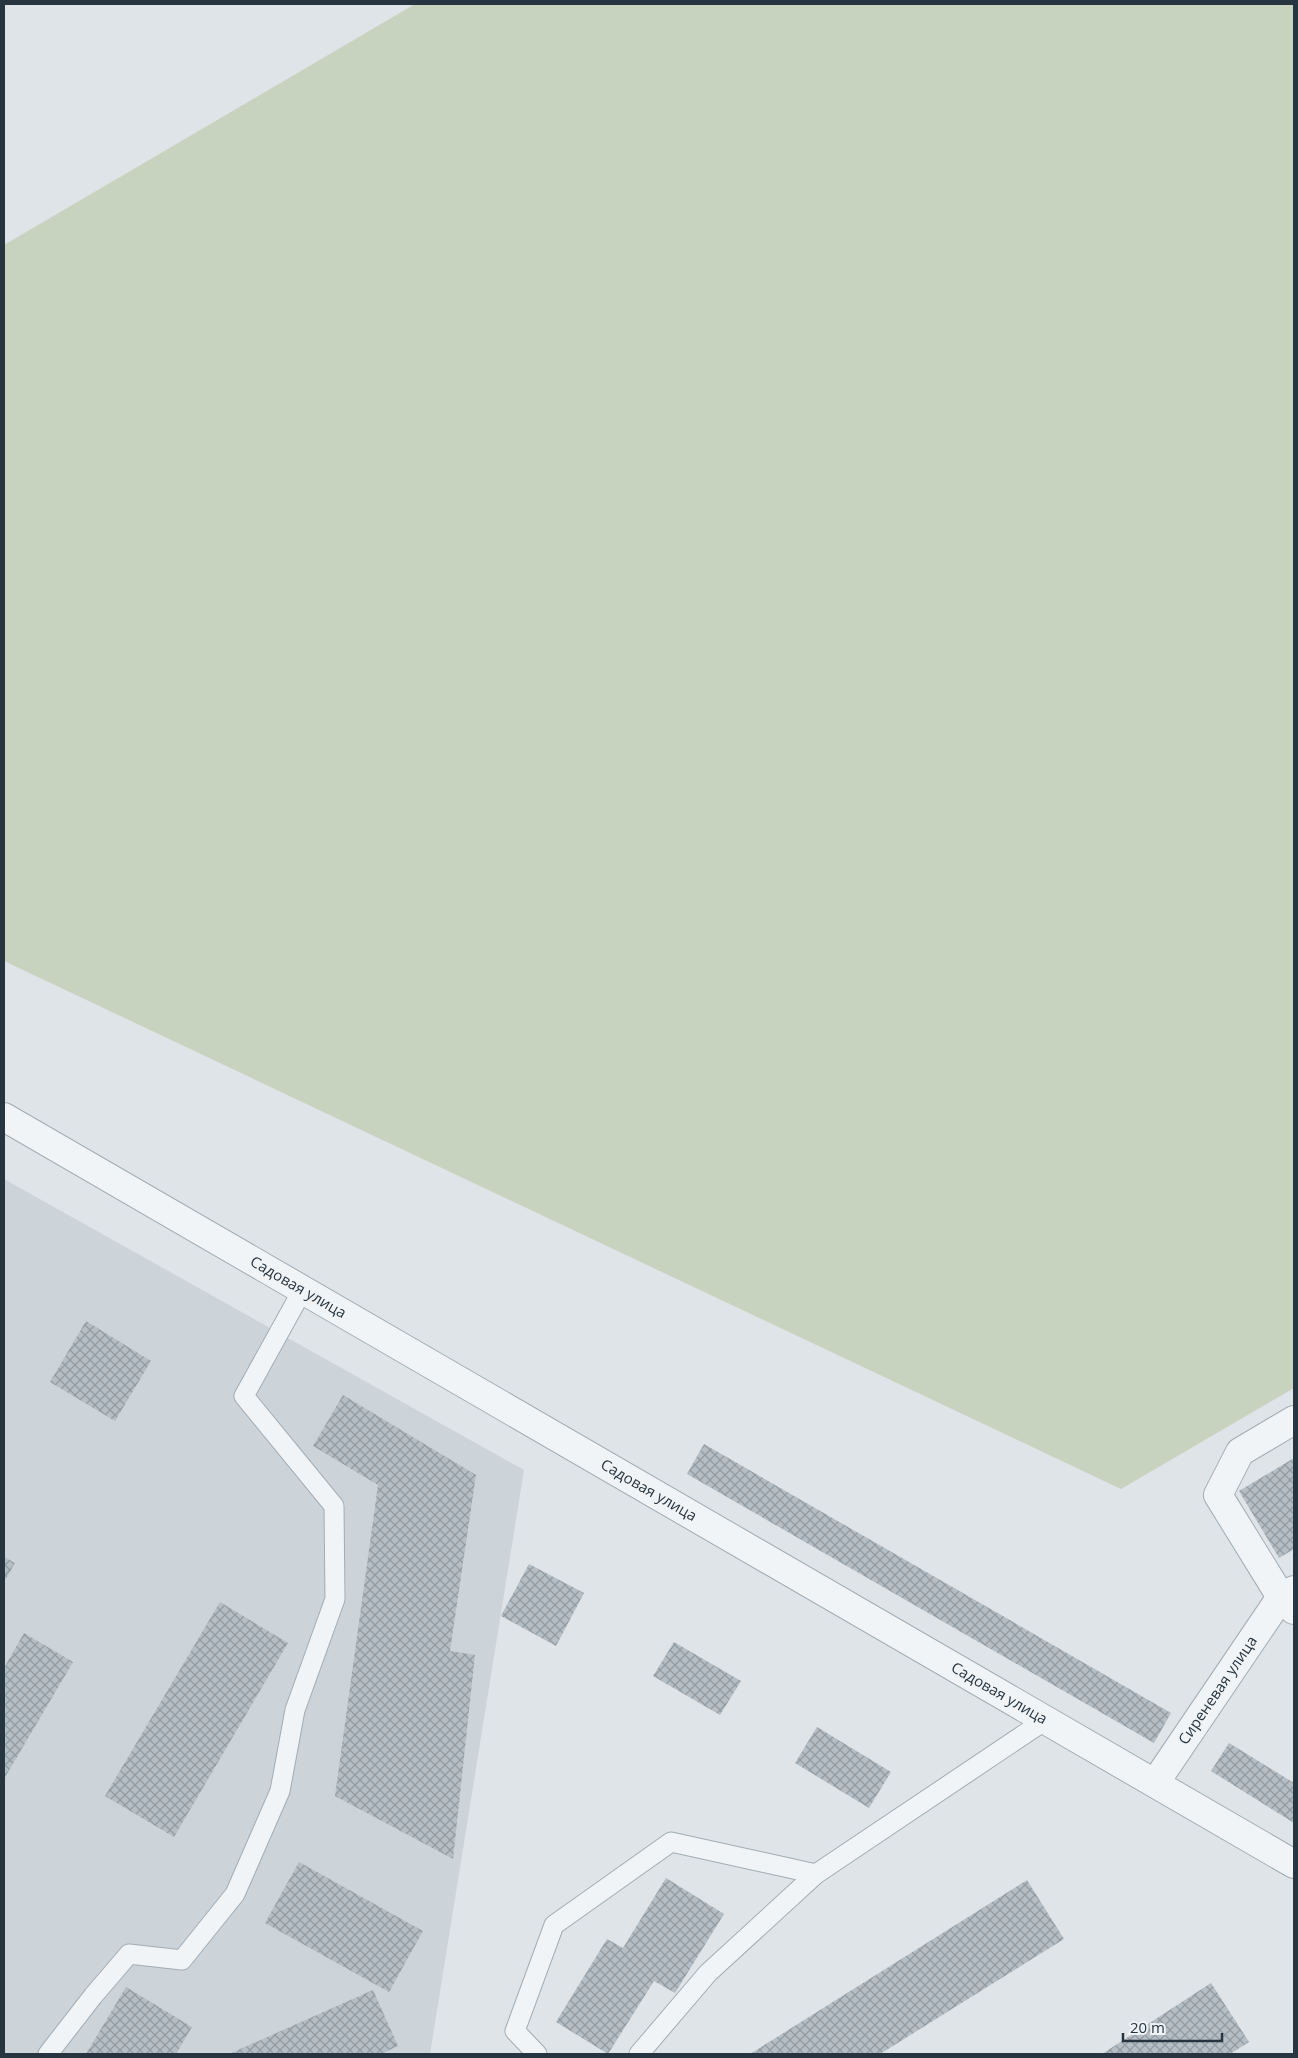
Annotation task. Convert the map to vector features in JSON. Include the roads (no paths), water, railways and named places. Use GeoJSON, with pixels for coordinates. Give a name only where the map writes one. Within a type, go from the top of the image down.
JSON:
{"type":"FeatureCollection","features":[{"type":"Feature","properties":{"kind":"street","name":"Садовая улица"},"geometry":{"type":"LineString","coordinates":[[4,1118],[1294,1864]]}},
{"type":"Feature","properties":{"kind":"street","name":"Сиреневая улица"},"geometry":{"type":"LineString","coordinates":[[1155,1783],[1290,1599],[1218,1495],[1240,1452],[1294,1420]]}},
{"type":"Feature","properties":{"kind":"lane"},"geometry":{"type":"LineString","coordinates":[[48,2054],[92,1996],[129,1954],[182,1960],[235,1894],[280,1791],[295,1710],[335,1599],[334,1506],[244,1396],[302,1290]]}},
{"type":"Feature","properties":{"kind":"lane"},"geometry":{"type":"LineString","coordinates":[[639,2054],[708,1974],[816,1874],[1044,1720]]}},
{"type":"Feature","properties":{"kind":"lane"},"geometry":{"type":"LineString","coordinates":[[536,2054],[515,2031],[554,1925],[671,1842],[816,1874]]}}]}
